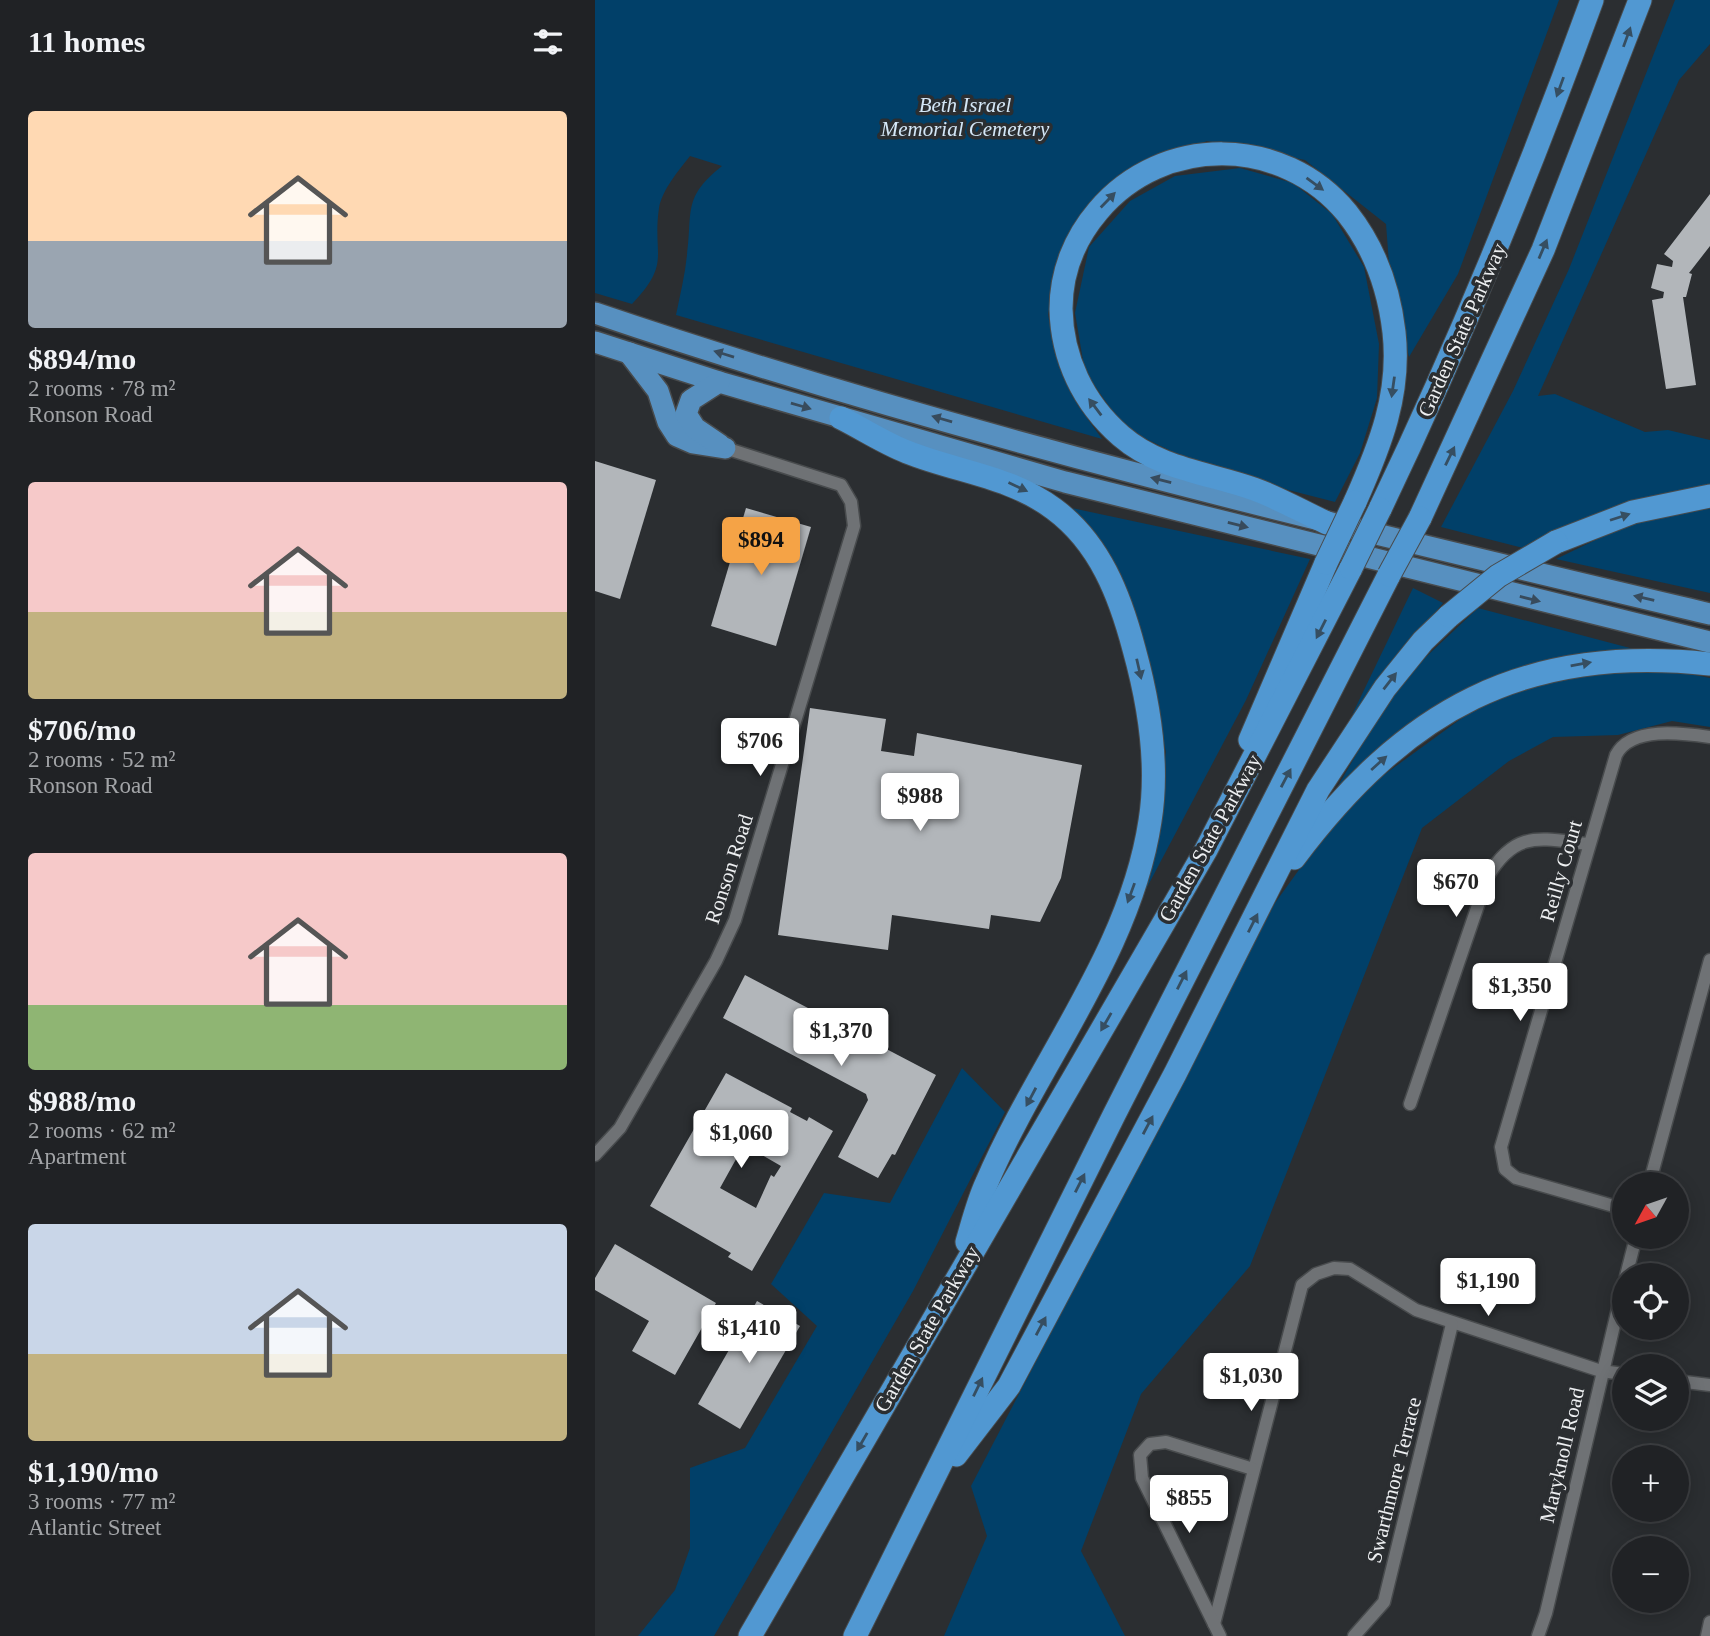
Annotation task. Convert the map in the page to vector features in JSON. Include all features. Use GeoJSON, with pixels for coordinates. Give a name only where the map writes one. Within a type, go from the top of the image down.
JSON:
{"type":"FeatureCollection","features":[{"type":"Feature","properties":{"kind":"highway","name":"Garden State Parkway"},"geometry":{"type":"LineString","coordinates":[[750,1636],[1206,850],[1351,568],[1432,399],[1507,227],[1592,0]]}},
{"type":"Feature","properties":{"kind":"highway","name":"Garden State Parkway"},"geometry":{"type":"LineString","coordinates":[[856,1636],[1126,1090],[1420,518],[1543,250],[1640,0]]}},
{"type":"Feature","properties":{"kind":"highway"},"geometry":{"type":"LineString","coordinates":[[1206,850],[1278,668],[1355,502],[1385,430],[1395,371],[1394,330],[1386,292],[1374,257],[1357,226],[1334,200],[1308,179],[1279,164],[1250,156],[1203,153],[1175,159],[1122,187],[1081,234],[1063,282],[1063,338],[1068,359],[1084,392],[1121,436],[1152,456],[1185,470],[1254,489],[1327,523]]}},
{"type":"Feature","properties":{"kind":"highway"},"geometry":{"type":"LineString","coordinates":[[595,313],[937,418],[1327,523],[1710,614]]}},
{"type":"Feature","properties":{"kind":"highway"},"geometry":{"type":"LineString","coordinates":[[595,342],[841,418],[1106,492],[1710,642]]}},
{"type":"Feature","properties":{"kind":"highway"},"geometry":{"type":"LineString","coordinates":[[629,354],[658,391],[668,422],[677,436],[693,443],[725,448]]}},
{"type":"Feature","properties":{"kind":"highway"},"geometry":{"type":"LineString","coordinates":[[719,382],[691,400],[686,414],[695,428],[725,448]]}},
{"type":"Feature","properties":{"kind":"highway"},"geometry":{"type":"LineString","coordinates":[[841,418],[907,452],[1016,486],[1051,506],[1077,530],[1104,567],[1119,599],[1138,664],[1151,736],[1153,781],[1150,821],[1129,900],[1107,950],[986,1182],[953,1285]]}},
{"type":"Feature","properties":{"kind":"highway"},"geometry":{"type":"LineString","coordinates":[[927,1493],[1009,1386],[1271,888],[1298,827],[1359,726],[1403,666],[1449,616],[1498,576],[1556,542],[1633,512],[1710,496]]}},
{"type":"Feature","properties":{"kind":"highway"},"geometry":{"type":"LineString","coordinates":[[1271,888],[1332,811],[1375,766],[1425,727],[1479,695],[1537,674],[1600,661],[1635,659],[1710,664]]}},
{"type":"Feature","properties":{"kind":"street","name":"Ronson Road"},"geometry":{"type":"LineString","coordinates":[[595,1155],[620,1128],[716,961],[735,920],[854,526],[851,502],[841,485],[725,448]]}},
{"type":"Feature","properties":{"kind":"street","name":"Reilly Court"},"geometry":{"type":"LineString","coordinates":[[1612,1206],[1516,1178],[1505,1170],[1501,1160],[1501,1147],[1589,844],[1621,745],[1632,739],[1663,735],[1710,737]]}},
{"type":"Feature","properties":{"kind":"street"},"geometry":{"type":"LineString","coordinates":[[1410,1104],[1488,876],[1497,861],[1506,850],[1533,839],[1589,844]]}},
{"type":"Feature","properties":{"kind":"street"},"geometry":{"type":"LineString","coordinates":[[1653,1172],[1710,960]]}},
{"type":"Feature","properties":{"kind":"street"},"geometry":{"type":"LineString","coordinates":[[1217,1630],[1253,1469],[1302,1285],[1315,1274],[1334,1268],[1350,1269],[1416,1310],[1452,1324],[1612,1372]]}},
{"type":"Feature","properties":{"kind":"street","name":"Swarthmore Terrace"},"geometry":{"type":"LineString","coordinates":[[1354,1636],[1384,1602],[1452,1324]]}},
{"type":"Feature","properties":{"kind":"street","name":"Maryknoll Road"},"geometry":{"type":"LineString","coordinates":[[1538,1636],[1546,1613],[1612,1329]]}},
{"type":"Feature","properties":{"kind":"street"},"geometry":{"type":"LineString","coordinates":[[1689,1382],[1710,1385]]}},
{"type":"Feature","properties":{"kind":"street"},"geometry":{"type":"LineString","coordinates":[[1217,1630],[1142,1478],[1140,1455],[1150,1444],[1166,1442],[1253,1469]]}},
{"type":"Feature","properties":{"kind":"street"},"geometry":{"type":"LineString","coordinates":[[1707,1636],[1710,1622]]}},
{"type":"Feature","properties":{"kind":"green space","name":"Beth Israel Memorial Cemetery"},"geometry":{"type":"Polygon","coordinates":[[[595,0],[1559,0],[1458,274],[1409,357],[1390,276],[1386,224],[1305,160],[1207,141],[1129,170],[1062,261],[1048,314],[1055,353],[1077,404],[1102,439],[676,315],[686,262],[692,206],[700,187],[722,166],[690,156],[671,180],[661,201],[657,224],[658,258],[652,278],[644,290],[632,304],[595,293],[595,0]]]}},
{"type":"Feature","properties":{"kind":"green space"},"geometry":{"type":"Polygon","coordinates":[[[1675,0],[1710,0],[1710,44],[1679,80],[1538,396],[1555,394],[1645,432],[1668,430],[1710,440],[1710,488],[1527,549],[1441,527],[1513,391],[1569,269],[1675,0]]]}},
{"type":"Feature","properties":{"kind":"green space"},"geometry":{"type":"Polygon","coordinates":[[[1240,168],[1293,183],[1332,214],[1364,267],[1379,344],[1377,398],[1360,453],[1335,502],[1211,470],[1125,429],[1085,372],[1075,313],[1089,247],[1130,201],[1175,176],[1240,168]]]}},
{"type":"Feature","properties":{"kind":"green space"},"geometry":{"type":"Polygon","coordinates":[[[1067,507],[1310,559],[1246,700],[1144,893],[1166,752],[1133,609],[1067,507]]]}},
{"type":"Feature","properties":{"kind":"green space"},"geometry":{"type":"Polygon","coordinates":[[[1710,508],[1710,593],[1556,559],[1635,521],[1710,508]]]}},
{"type":"Feature","properties":{"kind":"green space"},"geometry":{"type":"Polygon","coordinates":[[[1413,588],[1443,603],[1352,715],[1413,588]]]}},
{"type":"Feature","properties":{"kind":"green space"},"geometry":{"type":"Polygon","coordinates":[[[1478,608],[1645,652],[1457,698],[1331,798],[1368,734],[1412,670],[1478,608]]]}},
{"type":"Feature","properties":{"kind":"green space"},"geometry":{"type":"Polygon","coordinates":[[[1634,670],[1685,673],[1710,678],[1710,727],[1672,721],[1618,735],[1553,737],[1509,761],[1422,828],[1250,1266],[1141,1394],[1081,1551],[1125,1636],[944,1636],[987,1536],[971,1486],[1275,903],[1332,824],[1381,777],[1484,702],[1556,677],[1634,670]]]}},
{"type":"Feature","properties":{"kind":"green space"},"geometry":{"type":"Polygon","coordinates":[[[962,1068],[1005,1112],[913,1291],[714,1636],[638,1636],[675,1590],[690,1548],[690,1468],[745,1448],[817,1326],[771,1284],[824,1193],[890,1203],[962,1068]]]}},
{"type":"Feature","properties":{"kind":"building"},"geometry":{"type":"Polygon","coordinates":[[[1710,194],[1710,246],[1689,273],[1692,274],[1686,297],[1683,297],[1696,385],[1666,389],[1652,300],[1663,298],[1664,292],[1651,288],[1657,264],[1672,267],[1673,261],[1664,254],[1710,194]]]}},
{"type":"Feature","properties":{"kind":"building"},"geometry":{"type":"Polygon","coordinates":[[[595,461],[656,480],[620,599],[595,591],[595,461]]]}},
{"type":"Feature","properties":{"kind":"building"},"geometry":{"type":"Polygon","coordinates":[[[746,508],[811,527],[776,646],[711,626],[746,508]]]}},
{"type":"Feature","properties":{"kind":"building"},"geometry":{"type":"Polygon","coordinates":[[[810,708],[886,719],[881,751],[914,756],[917,733],[1082,765],[1061,878],[1040,922],[991,915],[989,929],[892,915],[888,950],[778,935],[810,708]]]}},
{"type":"Feature","properties":{"kind":"building"},"geometry":{"type":"Polygon","coordinates":[[[745,975],[936,1075],[895,1155],[892,1154],[878,1178],[838,1157],[868,1100],[866,1094],[723,1018],[745,975]]]}},
{"type":"Feature","properties":{"kind":"building"},"geometry":{"type":"Polygon","coordinates":[[[726,1073],[792,1108],[790,1112],[807,1121],[809,1117],[833,1131],[752,1271],[728,1257],[731,1253],[650,1206],[726,1073]],[[741,1136],[734,1148],[740,1152],[720,1188],[756,1208],[771,1175],[774,1177],[781,1166],[745,1145],[748,1140],[741,1136]]]}},
{"type":"Feature","properties":{"kind":"building"},"geometry":{"type":"Polygon","coordinates":[[[615,1244],[716,1303],[675,1375],[632,1351],[649,1321],[595,1290],[595,1278],[615,1244]]]}},
{"type":"Feature","properties":{"kind":"building"},"geometry":{"type":"Polygon","coordinates":[[[757,1301],[800,1326],[740,1429],[698,1404],[757,1301]]]}}]}
